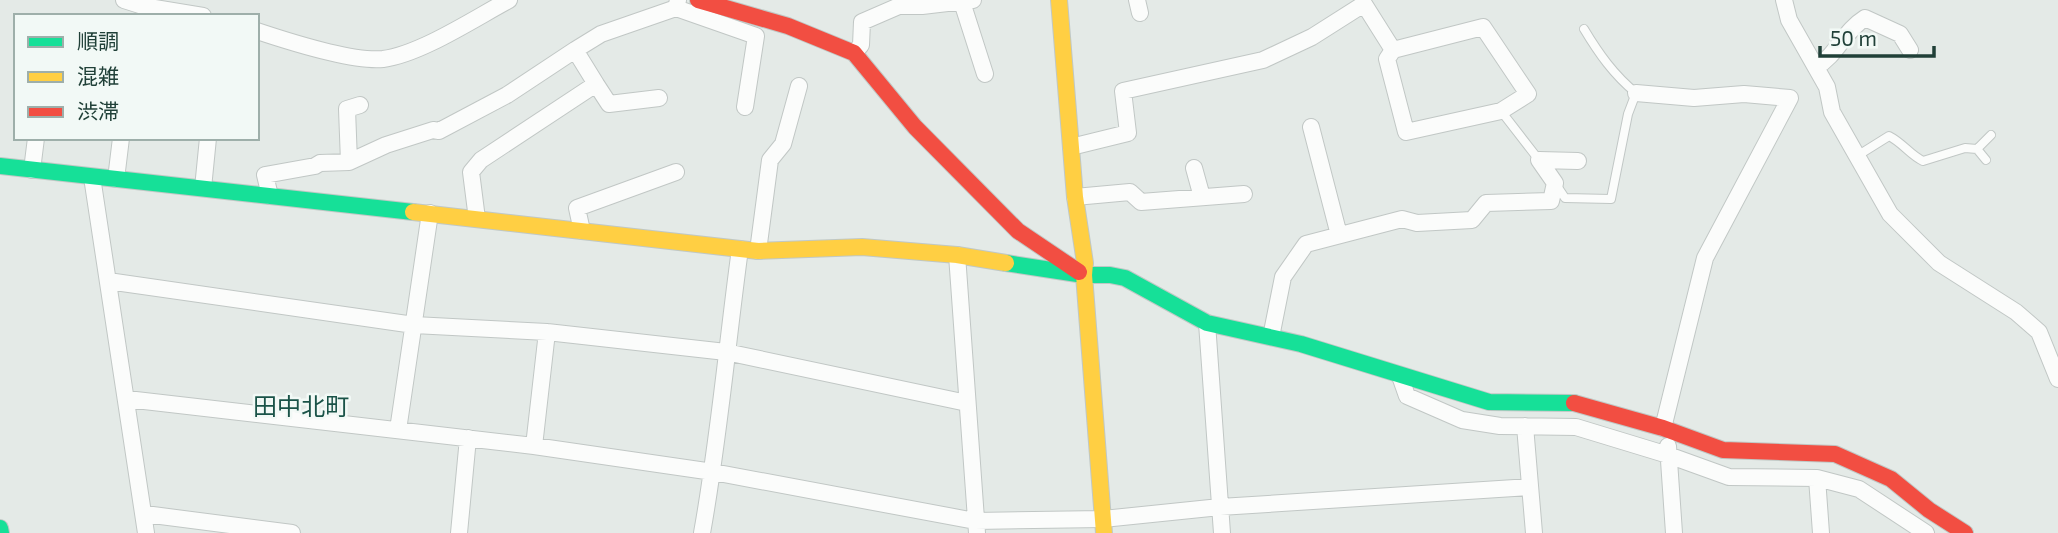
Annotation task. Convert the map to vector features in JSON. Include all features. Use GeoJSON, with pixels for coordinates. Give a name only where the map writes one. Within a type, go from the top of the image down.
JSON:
{"type":"FeatureCollection","features":[{"type":"Feature","properties":{"kind":"street"},"geometry":{"type":"LineString","coordinates":[[124,0],[191,14]]}},
{"type":"Feature","properties":{"kind":"street"},"geometry":{"type":"LineString","coordinates":[[259,32],[362,59],[383,59],[403,54],[439,38],[509,0]]}},
{"type":"Feature","properties":{"kind":"street"},"geometry":{"type":"LineString","coordinates":[[698,0],[788,26],[853,53],[915,127],[1018,231],[1084,275]]}},
{"type":"Feature","properties":{"kind":"street"},"geometry":{"type":"LineString","coordinates":[[1059,0],[1075,197],[1085,263],[1104,526]]}},
{"type":"Feature","properties":{"kind":"street"},"geometry":{"type":"LineString","coordinates":[[1784,0],[1790,20],[1827,87],[1832,112],[1890,214],[1939,263],[2016,312],[2039,332],[2058,379]]}},
{"type":"Feature","properties":{"kind":"street"},"geometry":{"type":"LineString","coordinates":[[853,53],[861,45],[862,22],[900,3],[968,1],[985,74]]}},
{"type":"Feature","properties":{"kind":"street"},"geometry":{"type":"LineString","coordinates":[[270,196],[265,175],[320,163],[349,162],[386,145],[433,130],[439,131],[507,95],[601,34],[677,4],[756,36],[745,107]]}},
{"type":"Feature","properties":{"kind":"street"},"geometry":{"type":"LineString","coordinates":[[1071,147],[1128,133],[1123,91],[1263,60],[1312,37],[1364,4],[1393,50]]}},
{"type":"Feature","properties":{"kind":"street"},"geometry":{"type":"LineString","coordinates":[[1816,67],[1826,61],[1866,13],[1900,34],[1910,50]]}},
{"type":"Feature","properties":{"kind":"street"},"geometry":{"type":"LineString","coordinates":[[1900,34],[1914,25]]}},
{"type":"Feature","properties":{"kind":"street"},"geometry":{"type":"LineString","coordinates":[[1483,27],[1528,94],[1500,111],[1407,139],[1387,59],[1393,50],[1483,27]]}},
{"type":"Feature","properties":{"kind":"street"},"geometry":{"type":"LineString","coordinates":[[575,50],[609,104],[659,98]]}},
{"type":"Feature","properties":{"kind":"street"},"geometry":{"type":"LineString","coordinates":[[477,219],[471,172],[481,160],[596,85]]}},
{"type":"Feature","properties":{"kind":"street"},"geometry":{"type":"LineString","coordinates":[[758,251],[770,160],[783,144],[799,86]]}},
{"type":"Feature","properties":{"kind":"street"},"geometry":{"type":"LineString","coordinates":[[1636,93],[1694,98],[1744,94],[1790,97],[1705,258],[1665,429],[1674,533]]}},
{"type":"Feature","properties":{"kind":"street"},"geometry":{"type":"LineString","coordinates":[[347,108],[349,162]]}},
{"type":"Feature","properties":{"kind":"street"},"geometry":{"type":"LineString","coordinates":[[1311,127],[1339,235]]}},
{"type":"Feature","properties":{"kind":"street"},"geometry":{"type":"LineString","coordinates":[[32,170],[36,140]]}},
{"type":"Feature","properties":{"kind":"street"},"geometry":{"type":"LineString","coordinates":[[116,179],[121,140]]}},
{"type":"Feature","properties":{"kind":"street"},"geometry":{"type":"LineString","coordinates":[[203,188],[208,140]]}},
{"type":"Feature","properties":{"kind":"street"},"geometry":{"type":"LineString","coordinates":[[1271,337],[1283,277],[1306,244],[1402,219],[1417,223],[1472,220],[1486,203],[1551,201],[1555,183],[1539,160]]}},
{"type":"Feature","properties":{"kind":"street"},"geometry":{"type":"LineString","coordinates":[[1539,160],[1578,161]]}},
{"type":"Feature","properties":{"kind":"street"},"geometry":{"type":"LineString","coordinates":[[0,166],[758,251],[862,247],[957,255],[1084,275],[1110,275],[1125,278],[1207,323],[1301,344],[1489,402],[1570,402],[1665,429],[1723,450],[1835,454],[1891,479],[1929,510],[1965,533]]}},
{"type":"Feature","properties":{"kind":"street"},"geometry":{"type":"LineString","coordinates":[[1194,168],[1202,197]]}},
{"type":"Feature","properties":{"kind":"street"},"geometry":{"type":"LineString","coordinates":[[582,231],[577,208],[603,193],[668,170]]}},
{"type":"Feature","properties":{"kind":"street"},"geometry":{"type":"LineString","coordinates":[[92,177],[146,533]]}},
{"type":"Feature","properties":{"kind":"street"},"geometry":{"type":"LineString","coordinates":[[1075,197],[1130,192],[1141,202],[1244,194]]}},
{"type":"Feature","properties":{"kind":"street"},"geometry":{"type":"LineString","coordinates":[[398,430],[430,213]]}},
{"type":"Feature","properties":{"kind":"street"},"geometry":{"type":"LineString","coordinates":[[702,533],[713,472],[740,249]]}},
{"type":"Feature","properties":{"kind":"street"},"geometry":{"type":"LineString","coordinates":[[957,255],[976,527]]}},
{"type":"Feature","properties":{"kind":"street"},"geometry":{"type":"LineString","coordinates":[[108,281],[414,324],[547,332],[726,352],[967,403]]}},
{"type":"Feature","properties":{"kind":"street"},"geometry":{"type":"LineString","coordinates":[[1207,323],[1222,533]]}},
{"type":"Feature","properties":{"kind":"street"},"geometry":{"type":"LineString","coordinates":[[534,446],[547,332]]}},
{"type":"Feature","properties":{"kind":"street"},"geometry":{"type":"LineString","coordinates":[[1400,376],[1407,396],[1462,420],[1500,426],[1576,427],[1729,477],[1817,478],[1859,489],[1926,533]]}},
{"type":"Feature","properties":{"kind":"street"},"geometry":{"type":"LineString","coordinates":[[127,399],[534,446],[713,472],[976,527],[1104,526],[1220,507],[1530,487]]}},
{"type":"Feature","properties":{"kind":"street"},"geometry":{"type":"LineString","coordinates":[[1525,426],[1534,533]]}},
{"type":"Feature","properties":{"kind":"street"},"geometry":{"type":"LineString","coordinates":[[459,533],[468,438]]}},
{"type":"Feature","properties":{"kind":"street"},"geometry":{"type":"LineString","coordinates":[[1817,478],[1821,533]]}},
{"type":"Feature","properties":{"kind":"street"},"geometry":{"type":"LineString","coordinates":[[145,514],[292,533]]}},
{"type":"Feature","properties":{"kind":"lane"},"geometry":{"type":"LineString","coordinates":[[1555,183],[1565,198],[1611,199],[1628,114],[1636,93],[1618,78],[1600,56],[1584,29]]}},
{"type":"Feature","properties":{"kind":"lane"},"geometry":{"type":"LineString","coordinates":[[1500,111],[1539,160]]}},
{"type":"Feature","properties":{"kind":"lane"},"geometry":{"type":"LineString","coordinates":[[1977,149],[1991,135]]}},
{"type":"Feature","properties":{"kind":"lane"},"geometry":{"type":"LineString","coordinates":[[1857,156],[1889,136],[1899,141],[1913,157],[1923,161],[1965,148],[1977,149],[1986,160]]}},
{"type":"Feature","properties":{"kind":"traffic: fast"},"geometry":{"type":"LineString","coordinates":[[0,166],[413,212]]}},
{"type":"Feature","properties":{"kind":"traffic: fast"},"geometry":{"type":"LineString","coordinates":[[1006,263],[1084,275],[1125,278],[1207,323],[1301,344],[1489,402],[1574,403]]}},
{"type":"Feature","properties":{"kind":"traffic: fast"},"geometry":{"type":"LineString","coordinates":[[0,528],[1,533]]}},
{"type":"Feature","properties":{"kind":"traffic: slow"},"geometry":{"type":"LineString","coordinates":[[1059,0],[1075,197],[1085,263],[1104,533]]}},
{"type":"Feature","properties":{"kind":"traffic: slow"},"geometry":{"type":"LineString","coordinates":[[413,212],[758,251],[862,247],[957,255],[1006,263]]}},
{"type":"Feature","properties":{"kind":"traffic: jam"},"geometry":{"type":"LineString","coordinates":[[698,0],[788,26],[854,53],[915,127],[1018,231],[1079,272]]}},
{"type":"Feature","properties":{"kind":"traffic: jam"},"geometry":{"type":"LineString","coordinates":[[1574,403],[1663,428],[1723,450],[1835,454],[1891,479],[1929,510],[1965,533]]}},
{"type":"Feature","properties":{"kind":"district","name":"田中北町"},"geometry":{"type":"Point","coordinates":[301,405]}}]}
